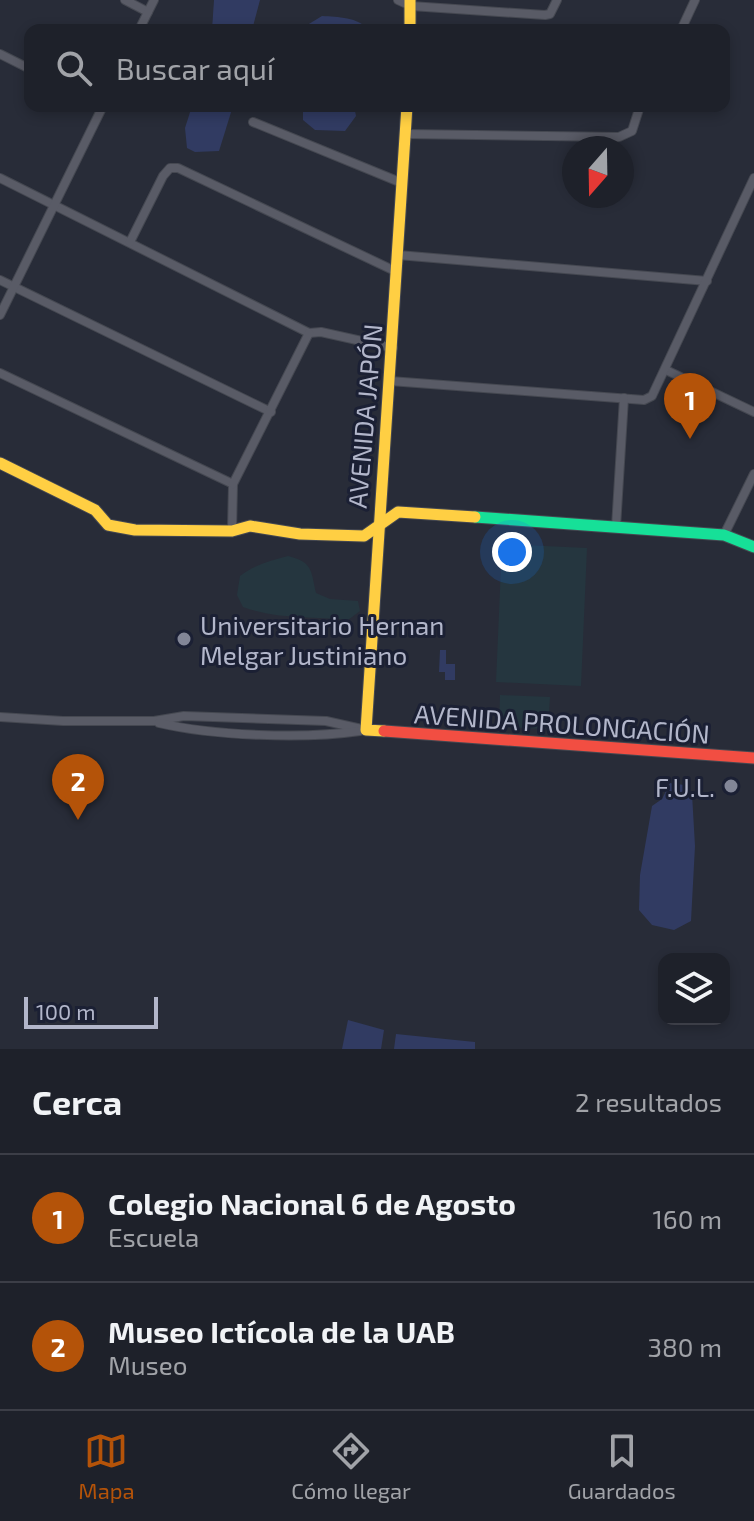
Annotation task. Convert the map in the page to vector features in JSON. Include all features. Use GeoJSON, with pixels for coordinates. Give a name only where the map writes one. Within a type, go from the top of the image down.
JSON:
{"type":"FeatureCollection","features":[{"type":"Feature","properties":{"kind":"street"},"geometry":{"type":"LineString","coordinates":[[125,0],[148,12]]}},
{"type":"Feature","properties":{"kind":"street"},"geometry":{"type":"LineString","coordinates":[[142,24],[154,0]]}},
{"type":"Feature","properties":{"kind":"street"},"geometry":{"type":"LineString","coordinates":[[398,0],[545,15],[550,14],[557,0]]}},
{"type":"Feature","properties":{"kind":"street"},"geometry":{"type":"LineString","coordinates":[[684,24],[695,0]]}},
{"type":"Feature","properties":{"kind":"street"},"geometry":{"type":"LineString","coordinates":[[410,3],[410,24]]}},
{"type":"Feature","properties":{"kind":"street"},"geometry":{"type":"LineString","coordinates":[[0,54],[24,66]]}},
{"type":"Feature","properties":{"kind":"street"},"geometry":{"type":"LineString","coordinates":[[0,315],[100,112]]}},
{"type":"Feature","properties":{"kind":"street","name":"AVENIDA JAPÓN"},"geometry":{"type":"LineString","coordinates":[[366,730],[377,524],[393,348],[407,112]]}},
{"type":"Feature","properties":{"kind":"street"},"geometry":{"type":"LineString","coordinates":[[406,134],[619,137],[632,131],[638,112]]}},
{"type":"Feature","properties":{"kind":"street"},"geometry":{"type":"LineString","coordinates":[[253,122],[402,183]]}},
{"type":"Feature","properties":{"kind":"street"},"geometry":{"type":"LineString","coordinates":[[130,242],[163,176],[170,168],[178,168],[397,272]]}},
{"type":"Feature","properties":{"kind":"street"},"geometry":{"type":"LineString","coordinates":[[0,178],[309,333],[321,332],[393,348]]}},
{"type":"Feature","properties":{"kind":"street"},"geometry":{"type":"LineString","coordinates":[[390,381],[644,400],[652,396],[754,178]]}},
{"type":"Feature","properties":{"kind":"street"},"geometry":{"type":"LineString","coordinates":[[398,255],[707,281]]}},
{"type":"Feature","properties":{"kind":"street"},"geometry":{"type":"LineString","coordinates":[[0,280],[271,412]]}},
{"type":"Feature","properties":{"kind":"street"},"geometry":{"type":"LineString","coordinates":[[232,531],[233,484],[309,333]]}},
{"type":"Feature","properties":{"kind":"street"},"geometry":{"type":"LineString","coordinates":[[666,370],[754,412]]}},
{"type":"Feature","properties":{"kind":"street"},"geometry":{"type":"LineString","coordinates":[[0,373],[233,484]]}},
{"type":"Feature","properties":{"kind":"street"},"geometry":{"type":"LineString","coordinates":[[616,527],[624,398]]}},
{"type":"Feature","properties":{"kind":"street"},"geometry":{"type":"LineString","coordinates":[[0,463],[95,510],[108,525],[135,530],[232,531],[250,526],[300,534],[364,536],[398,512],[724,535],[754,547]]}},
{"type":"Feature","properties":{"kind":"street"},"geometry":{"type":"LineString","coordinates":[[724,535],[754,474]]}},
{"type":"Feature","properties":{"kind":"street"},"geometry":{"type":"LineString","coordinates":[[0,717],[154,721],[184,716],[326,721],[366,730]]}},
{"type":"Feature","properties":{"kind":"street"},"geometry":{"type":"LineString","coordinates":[[154,721],[184,729],[329,735],[366,730]]}},
{"type":"Feature","properties":{"kind":"street","name":"AVENIDA PROLONGACIÓN"},"geometry":{"type":"LineString","coordinates":[[366,730],[753,756]]}},
{"type":"Feature","properties":{"kind":"shaded area"},"geometry":{"type":"Polygon","coordinates":[[[502,544],[587,548],[581,686],[496,682],[502,544]]]}},
{"type":"Feature","properties":{"kind":"shaded area"},"geometry":{"type":"Polygon","coordinates":[[[288,556],[307,565],[316,593],[330,599],[358,601],[360,611],[348,620],[282,616],[243,607],[237,595],[240,576],[256,566],[288,556]]]}},
{"type":"Feature","properties":{"kind":"shaded area"},"geometry":{"type":"Polygon","coordinates":[[[500,695],[550,697],[548,729],[499,727],[500,695]]]}},
{"type":"Feature","properties":{"kind":"water"},"geometry":{"type":"Polygon","coordinates":[[[214,0],[260,0],[254,24],[212,24],[214,0]]]}},
{"type":"Feature","properties":{"kind":"water"},"geometry":{"type":"Polygon","coordinates":[[[322,16],[341,17],[361,24],[309,24],[322,16]]]}},
{"type":"Feature","properties":{"kind":"water"},"geometry":{"type":"Polygon","coordinates":[[[190,112],[231,112],[219,151],[195,152],[187,148],[185,128],[190,112]]]}},
{"type":"Feature","properties":{"kind":"water"},"geometry":{"type":"Polygon","coordinates":[[[303,112],[355,112],[356,116],[345,131],[315,130],[303,120],[303,112]]]}},
{"type":"Feature","properties":{"kind":"water"},"geometry":{"type":"Polygon","coordinates":[[[440,650],[446,650],[446,664],[455,664],[455,680],[445,680],[445,672],[439,672],[440,650]]]}},
{"type":"Feature","properties":{"kind":"water"},"geometry":{"type":"Polygon","coordinates":[[[670,783],[684,785],[692,794],[695,846],[691,921],[674,930],[652,925],[639,910],[640,875],[652,806],[662,799],[670,783]]]}},
{"type":"Feature","properties":{"kind":"water"},"geometry":{"type":"Polygon","coordinates":[[[348,1020],[384,1030],[381,1049],[342,1049],[348,1020]]]}},
{"type":"Feature","properties":{"kind":"water"},"geometry":{"type":"Polygon","coordinates":[[[396,1034],[475,1042],[475,1049],[394,1049],[396,1034]]]}},
{"type":"Feature","properties":{"kind":"traffic: fast"},"geometry":{"type":"LineString","coordinates":[[475,517],[724,535],[754,547]]}},
{"type":"Feature","properties":{"kind":"traffic: slow"},"geometry":{"type":"LineString","coordinates":[[410,0],[410,24]]}},
{"type":"Feature","properties":{"kind":"traffic: slow"},"geometry":{"type":"LineString","coordinates":[[384,731],[366,730],[407,112]]}},
{"type":"Feature","properties":{"kind":"traffic: slow"},"geometry":{"type":"LineString","coordinates":[[0,463],[95,510],[108,525],[135,530],[232,531],[250,526],[300,534],[364,536],[398,512],[475,517]]}},
{"type":"Feature","properties":{"kind":"traffic: jam"},"geometry":{"type":"LineString","coordinates":[[384,731],[754,758]]}},
{"type":"Feature","properties":{"kind":"place","name":"Colegio Nacional 6 de Agosto"},"geometry":{"type":"Point","coordinates":[690,439]}},
{"type":"Feature","properties":{"kind":"place","name":"Universitario Hernan Melgar Justiniano"},"geometry":{"type":"Point","coordinates":[184,639]}},
{"type":"Feature","properties":{"kind":"place","name":"F.U.L."},"geometry":{"type":"Point","coordinates":[731,786]}},
{"type":"Feature","properties":{"kind":"place","name":"Museo Ictícola de la UAB"},"geometry":{"type":"Point","coordinates":[78,820]}}]}
